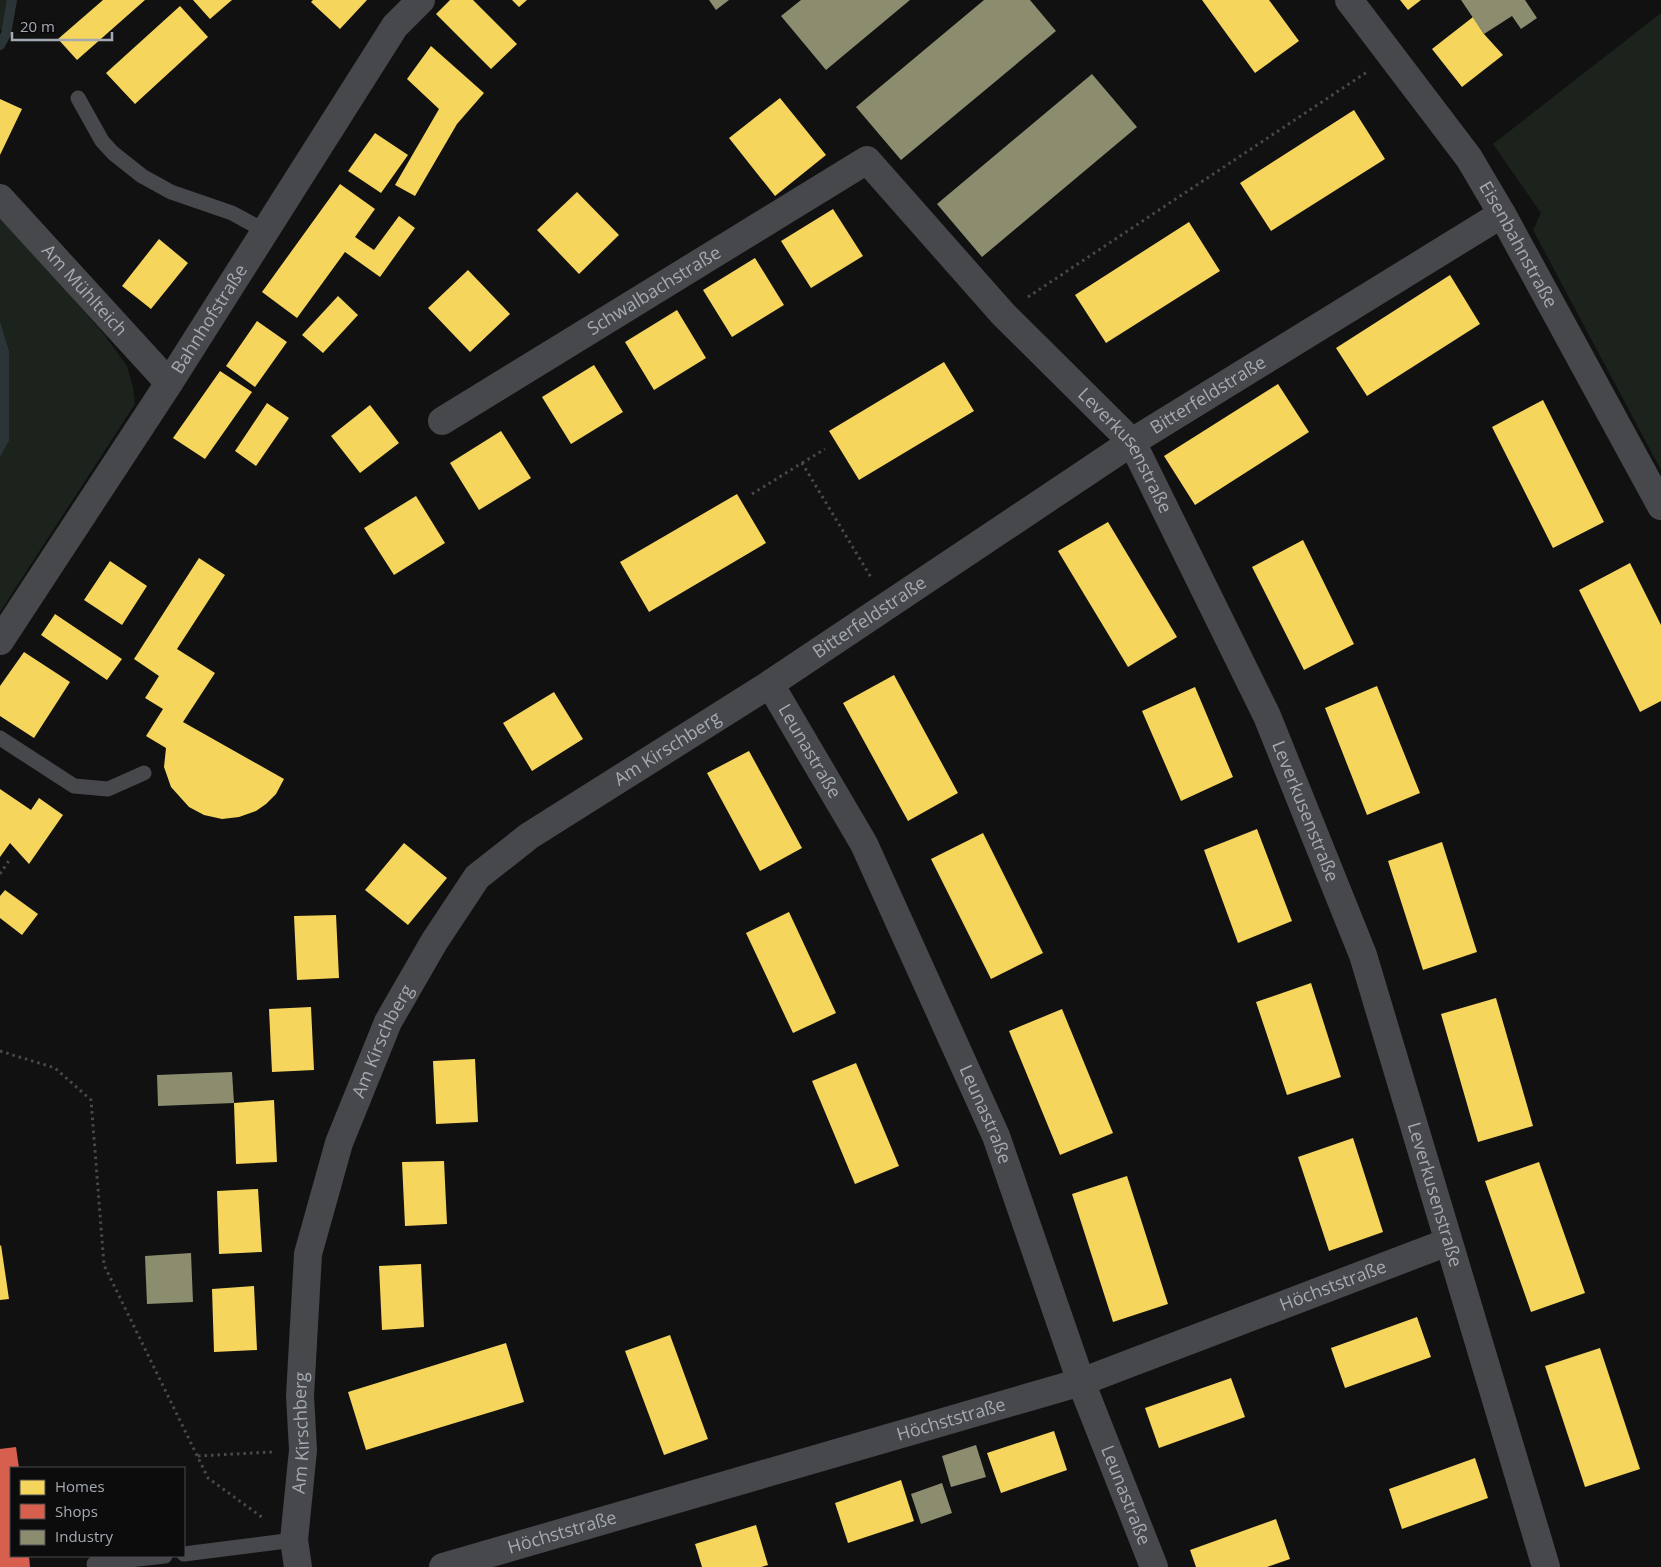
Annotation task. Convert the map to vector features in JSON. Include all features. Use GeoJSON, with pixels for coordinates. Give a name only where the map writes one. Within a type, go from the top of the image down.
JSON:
{"type":"FeatureCollection","features":[{"type":"Feature","properties":{"kind":"street","name":"Bahnhofstraße"},"geometry":{"type":"LineString","coordinates":[[0,641],[169,383],[395,26],[421,0]]}},
{"type":"Feature","properties":{"kind":"street","name":"Eisenbahnstraße"},"geometry":{"type":"LineString","coordinates":[[1349,0],[1469,158],[1502,214],[1661,506]]}},
{"type":"Feature","properties":{"kind":"street","name":"Leverkusenstraße"},"geometry":{"type":"LineString","coordinates":[[868,160],[1002,314],[1132,442],[1267,716],[1363,955],[1546,1567]]}},
{"type":"Feature","properties":{"kind":"street","name":"Schwalbachstraße"},"geometry":{"type":"LineString","coordinates":[[442,421],[868,160]]}},
{"type":"Feature","properties":{"kind":"street","name":"Am Mühlteich"},"geometry":{"type":"LineString","coordinates":[[0,198],[169,383]]}},
{"type":"Feature","properties":{"kind":"street","name":"Bitterfeldstraße"},"geometry":{"type":"LineString","coordinates":[[770,684],[1132,442],[1502,214]]}},
{"type":"Feature","properties":{"kind":"street","name":"Leunastraße"},"geometry":{"type":"LineString","coordinates":[[770,684],[864,844],[996,1136],[1081,1382],[1154,1567]]}},
{"type":"Feature","properties":{"kind":"street","name":"Am Kirschberg"},"geometry":{"type":"LineString","coordinates":[[298,1567],[294,1540],[303,1450],[300,1396],[308,1254],[339,1143],[388,1022],[434,942],[478,877],[528,836],[770,684]]}},
{"type":"Feature","properties":{"kind":"street","name":"Höchststraße"},"geometry":{"type":"LineString","coordinates":[[443,1567],[500,1559],[1081,1382],[1448,1242]]}},
{"type":"Feature","properties":{"kind":"lane"},"geometry":{"type":"LineString","coordinates":[[78,98],[102,142],[142,176],[171,192],[232,213],[266,231]]}},
{"type":"Feature","properties":{"kind":"lane"},"geometry":{"type":"LineString","coordinates":[[0,738],[74,786],[108,790],[144,773]]}},
{"type":"Feature","properties":{"kind":"lane"},"geometry":{"type":"LineString","coordinates":[[185,1554],[294,1540]]}},
{"type":"Feature","properties":{"kind":"lane"},"geometry":{"type":"LineString","coordinates":[[94,1564],[156,1557]]}},
{"type":"Feature","properties":{"kind":"path"},"geometry":{"type":"LineString","coordinates":[[1002,314],[1392,56]]}},
{"type":"Feature","properties":{"kind":"path"},"geometry":{"type":"LineString","coordinates":[[752,494],[825,449]]}},
{"type":"Feature","properties":{"kind":"path"},"geometry":{"type":"LineString","coordinates":[[802,464],[888,605]]}},
{"type":"Feature","properties":{"kind":"path"},"geometry":{"type":"LineString","coordinates":[[0,874],[10,859]]}},
{"type":"Feature","properties":{"kind":"path"},"geometry":{"type":"LineString","coordinates":[[0,1051],[55,1068],[91,1100],[104,1265],[208,1478],[294,1540]]}},
{"type":"Feature","properties":{"kind":"path"},"geometry":{"type":"LineString","coordinates":[[198,1456],[303,1450]]}},
{"type":"Feature","properties":{"kind":"shaded area"},"geometry":{"type":"Polygon","coordinates":[[[0,0],[12,0],[6,34],[0,29],[0,0]]]}},
{"type":"Feature","properties":{"kind":"shaded area"},"geometry":{"type":"Polygon","coordinates":[[[1661,13],[1661,470],[1533,230],[1541,213],[1493,144],[1661,13]]]}},
{"type":"Feature","properties":{"kind":"shaded area"},"geometry":{"type":"Polygon","coordinates":[[[0,216],[104,334],[127,366],[133,387],[135,404],[0,612],[0,457],[9,441],[9,351],[0,321],[0,216]]]}},
{"type":"Feature","properties":{"kind":"shaded area"},"geometry":{"type":"Polygon","coordinates":[[[0,321],[9,351],[9,441],[0,457],[0,321]]]}},
{"type":"Feature","properties":{"kind":"building: Homes"},"geometry":{"type":"Polygon","coordinates":[[[103,0],[145,0],[77,60],[58,39],[103,0]]]}},
{"type":"Feature","properties":{"kind":"building: Homes"},"geometry":{"type":"Polygon","coordinates":[[[193,0],[232,0],[210,19],[193,0]]]}},
{"type":"Feature","properties":{"kind":"building: Homes"},"geometry":{"type":"Polygon","coordinates":[[[313,0],[367,0],[340,29],[311,2],[313,0]]]}},
{"type":"Feature","properties":{"kind":"building: Homes"},"geometry":{"type":"Polygon","coordinates":[[[450,0],[473,0],[517,44],[491,69],[436,14],[450,0]]]}},
{"type":"Feature","properties":{"kind":"building: Homes"},"geometry":{"type":"Polygon","coordinates":[[[512,0],[527,0],[519,7],[512,0]]]}},
{"type":"Feature","properties":{"kind":"building: Homes"},"geometry":{"type":"Polygon","coordinates":[[[1202,0],[1269,0],[1299,41],[1255,73],[1202,0]]]}},
{"type":"Feature","properties":{"kind":"building: Homes"},"geometry":{"type":"Polygon","coordinates":[[[1400,0],[1421,0],[1408,10],[1400,0]]]}},
{"type":"Feature","properties":{"kind":"building: Homes"},"geometry":{"type":"Polygon","coordinates":[[[180,6],[208,37],[135,104],[106,73],[180,6]]]}},
{"type":"Feature","properties":{"kind":"building: Homes"},"geometry":{"type":"Polygon","coordinates":[[[1473,17],[1484,34],[1503,55],[1462,87],[1432,49],[1473,17]]]}},
{"type":"Feature","properties":{"kind":"building: Homes"},"geometry":{"type":"Polygon","coordinates":[[[431,46],[484,93],[457,124],[415,196],[395,185],[439,109],[407,79],[431,46]]]}},
{"type":"Feature","properties":{"kind":"building: Homes"},"geometry":{"type":"Polygon","coordinates":[[[780,98],[826,155],[775,196],[729,138],[780,98]]]}},
{"type":"Feature","properties":{"kind":"building: Homes"},"geometry":{"type":"Polygon","coordinates":[[[0,99],[22,109],[0,155],[0,99]]]}},
{"type":"Feature","properties":{"kind":"building: Homes"},"geometry":{"type":"Polygon","coordinates":[[[1354,110],[1385,159],[1271,231],[1240,183],[1354,110]]]}},
{"type":"Feature","properties":{"kind":"building: Homes"},"geometry":{"type":"Polygon","coordinates":[[[375,133],[408,155],[381,193],[348,171],[375,133]]]}},
{"type":"Feature","properties":{"kind":"building: Homes"},"geometry":{"type":"Polygon","coordinates":[[[340,184],[375,209],[355,237],[374,250],[399,216],[415,228],[380,277],[345,252],[297,318],[262,292],[340,184]]]}},
{"type":"Feature","properties":{"kind":"building: Homes"},"geometry":{"type":"Polygon","coordinates":[[[577,192],[619,235],[579,274],[537,230],[577,192]]]}},
{"type":"Feature","properties":{"kind":"building: Homes"},"geometry":{"type":"Polygon","coordinates":[[[833,209],[863,256],[811,288],[781,241],[833,209]]]}},
{"type":"Feature","properties":{"kind":"building: Homes"},"geometry":{"type":"Polygon","coordinates":[[[1189,222],[1220,271],[1106,343],[1075,295],[1189,222]]]}},
{"type":"Feature","properties":{"kind":"building: Homes"},"geometry":{"type":"Polygon","coordinates":[[[159,239],[188,263],[151,309],[122,286],[159,239]]]}},
{"type":"Feature","properties":{"kind":"building: Homes"},"geometry":{"type":"Polygon","coordinates":[[[755,258],[784,305],[732,337],[703,290],[755,258]]]}},
{"type":"Feature","properties":{"kind":"building: Homes"},"geometry":{"type":"Polygon","coordinates":[[[468,270],[510,314],[470,352],[428,308],[468,270]]]}},
{"type":"Feature","properties":{"kind":"building: Homes"},"geometry":{"type":"Polygon","coordinates":[[[1450,275],[1480,324],[1367,396],[1336,348],[1450,275]]]}},
{"type":"Feature","properties":{"kind":"building: Homes"},"geometry":{"type":"Polygon","coordinates":[[[338,296],[358,315],[323,353],[302,335],[338,296]]]}},
{"type":"Feature","properties":{"kind":"building: Homes"},"geometry":{"type":"Polygon","coordinates":[[[677,310],[706,358],[654,390],[625,342],[677,310]]]}},
{"type":"Feature","properties":{"kind":"building: Homes"},"geometry":{"type":"Polygon","coordinates":[[[257,321],[287,342],[255,387],[226,366],[257,321]]]}},
{"type":"Feature","properties":{"kind":"building: Homes"},"geometry":{"type":"Polygon","coordinates":[[[944,362],[974,411],[859,480],[829,431],[944,362]]]}},
{"type":"Feature","properties":{"kind":"building: Homes"},"geometry":{"type":"Polygon","coordinates":[[[594,365],[623,412],[571,444],[542,397],[594,365]]]}},
{"type":"Feature","properties":{"kind":"building: Homes"},"geometry":{"type":"Polygon","coordinates":[[[220,371],[252,392],[205,459],[173,438],[220,371]]]}},
{"type":"Feature","properties":{"kind":"building: Homes"},"geometry":{"type":"Polygon","coordinates":[[[1278,384],[1309,432],[1195,505],[1164,456],[1278,384]]]}},
{"type":"Feature","properties":{"kind":"building: Homes"},"geometry":{"type":"Polygon","coordinates":[[[1543,400],[1604,522],[1553,548],[1492,427],[1543,400]]]}},
{"type":"Feature","properties":{"kind":"building: Homes"},"geometry":{"type":"Polygon","coordinates":[[[267,403],[289,418],[256,466],[235,451],[267,403]]]}},
{"type":"Feature","properties":{"kind":"building: Homes"},"geometry":{"type":"Polygon","coordinates":[[[370,405],[399,443],[360,473],[331,436],[370,405]]]}},
{"type":"Feature","properties":{"kind":"building: Homes"},"geometry":{"type":"Polygon","coordinates":[[[501,431],[531,478],[479,510],[450,463],[501,431]]]}},
{"type":"Feature","properties":{"kind":"building: Homes"},"geometry":{"type":"Polygon","coordinates":[[[737,494],[766,543],[649,612],[620,562],[737,494]]]}},
{"type":"Feature","properties":{"kind":"building: Homes"},"geometry":{"type":"Polygon","coordinates":[[[416,496],[445,543],[394,575],[364,528],[416,496]]]}},
{"type":"Feature","properties":{"kind":"building: Homes"},"geometry":{"type":"Polygon","coordinates":[[[1108,522],[1177,637],[1128,667],[1058,551],[1108,522]]]}},
{"type":"Feature","properties":{"kind":"building: Homes"},"geometry":{"type":"Polygon","coordinates":[[[1303,540],[1354,644],[1304,670],[1252,567],[1303,540]]]}},
{"type":"Feature","properties":{"kind":"building: Homes"},"geometry":{"type":"Polygon","coordinates":[[[199,558],[225,575],[177,649],[215,673],[183,722],[284,779],[276,794],[266,804],[256,811],[239,817],[222,819],[204,815],[189,807],[171,787],[164,767],[166,748],[146,736],[163,709],[145,698],[159,676],[134,659],[199,558]]]}},
{"type":"Feature","properties":{"kind":"building: Homes"},"geometry":{"type":"Polygon","coordinates":[[[110,561],[147,586],[122,625],[84,600],[110,561]]]}},
{"type":"Feature","properties":{"kind":"building: Homes"},"geometry":{"type":"Polygon","coordinates":[[[1630,563],[1661,625],[1661,701],[1640,712],[1579,590],[1630,563]]]}},
{"type":"Feature","properties":{"kind":"building: Homes"},"geometry":{"type":"Polygon","coordinates":[[[55,614],[122,659],[107,680],[41,635],[55,614]]]}},
{"type":"Feature","properties":{"kind":"building: Homes"},"geometry":{"type":"Polygon","coordinates":[[[24,652],[70,682],[34,738],[0,716],[0,686],[24,652]]]}},
{"type":"Feature","properties":{"kind":"building: Homes"},"geometry":{"type":"Polygon","coordinates":[[[894,675],[958,793],[908,821],[843,703],[894,675]]]}},
{"type":"Feature","properties":{"kind":"building: Homes"},"geometry":{"type":"Polygon","coordinates":[[[1377,686],[1420,793],[1367,815],[1325,708],[1377,686]]]}},
{"type":"Feature","properties":{"kind":"building: Homes"},"geometry":{"type":"Polygon","coordinates":[[[1195,687],[1233,777],[1181,801],[1142,711],[1195,687]]]}},
{"type":"Feature","properties":{"kind":"building: Homes"},"geometry":{"type":"Polygon","coordinates":[[[554,692],[583,739],[532,771],[503,723],[554,692]]]}},
{"type":"Feature","properties":{"kind":"building: Homes"},"geometry":{"type":"Polygon","coordinates":[[[749,751],[802,848],[760,871],[707,773],[749,751]]]}},
{"type":"Feature","properties":{"kind":"building: Homes"},"geometry":{"type":"Polygon","coordinates":[[[0,789],[31,810],[39,798],[63,815],[29,864],[10,843],[0,857],[0,789]]]}},
{"type":"Feature","properties":{"kind":"building: Homes"},"geometry":{"type":"Polygon","coordinates":[[[1257,829],[1292,921],[1238,943],[1204,850],[1257,829]]]}},
{"type":"Feature","properties":{"kind":"building: Homes"},"geometry":{"type":"Polygon","coordinates":[[[983,833],[1043,953],[991,979],[931,859],[983,833]]]}},
{"type":"Feature","properties":{"kind":"building: Homes"},"geometry":{"type":"Polygon","coordinates":[[[1442,842],[1477,952],[1423,970],[1388,861],[1442,842]]]}},
{"type":"Feature","properties":{"kind":"building: Homes"},"geometry":{"type":"Polygon","coordinates":[[[404,843],[447,878],[408,925],[365,890],[404,843]]]}},
{"type":"Feature","properties":{"kind":"building: Homes"},"geometry":{"type":"Polygon","coordinates":[[[5,890],[38,914],[22,935],[0,918],[0,896],[5,890]]]}},
{"type":"Feature","properties":{"kind":"building: Homes"},"geometry":{"type":"Polygon","coordinates":[[[789,912],[836,1013],[793,1033],[746,933],[789,912]]]}},
{"type":"Feature","properties":{"kind":"building: Homes"},"geometry":{"type":"Polygon","coordinates":[[[336,915],[339,978],[297,980],[294,916],[336,915]]]}},
{"type":"Feature","properties":{"kind":"building: Homes"},"geometry":{"type":"Polygon","coordinates":[[[1311,983],[1341,1077],[1287,1095],[1256,1002],[1311,983]]]}},
{"type":"Feature","properties":{"kind":"building: Homes"},"geometry":{"type":"Polygon","coordinates":[[[1496,998],[1533,1126],[1478,1142],[1441,1014],[1496,998]]]}},
{"type":"Feature","properties":{"kind":"building: Homes"},"geometry":{"type":"Polygon","coordinates":[[[311,1007],[314,1070],[272,1072],[269,1009],[311,1007]]]}},
{"type":"Feature","properties":{"kind":"building: Homes"},"geometry":{"type":"Polygon","coordinates":[[[1062,1009],[1113,1133],[1060,1155],[1009,1031],[1062,1009]]]}},
{"type":"Feature","properties":{"kind":"building: Homes"},"geometry":{"type":"Polygon","coordinates":[[[475,1059],[478,1122],[436,1124],[433,1061],[475,1059]]]}},
{"type":"Feature","properties":{"kind":"building: Homes"},"geometry":{"type":"Polygon","coordinates":[[[856,1063],[899,1166],[855,1184],[812,1081],[856,1063]]]}},
{"type":"Feature","properties":{"kind":"building: Homes"},"geometry":{"type":"Polygon","coordinates":[[[274,1100],[277,1162],[236,1164],[234,1103],[274,1100]]]}},
{"type":"Feature","properties":{"kind":"building: Homes"},"geometry":{"type":"Polygon","coordinates":[[[1353,1138],[1383,1232],[1329,1251],[1298,1157],[1353,1138]]]}},
{"type":"Feature","properties":{"kind":"building: Homes"},"geometry":{"type":"Polygon","coordinates":[[[444,1161],[447,1224],[405,1226],[402,1162],[444,1161]]]}},
{"type":"Feature","properties":{"kind":"building: Homes"},"geometry":{"type":"Polygon","coordinates":[[[1539,1162],[1585,1293],[1531,1312],[1485,1181],[1539,1162]]]}},
{"type":"Feature","properties":{"kind":"building: Homes"},"geometry":{"type":"Polygon","coordinates":[[[1127,1176],[1168,1304],[1113,1322],[1072,1194],[1127,1176]]]}},
{"type":"Feature","properties":{"kind":"building: Homes"},"geometry":{"type":"Polygon","coordinates":[[[258,1189],[262,1252],[219,1254],[217,1191],[258,1189]]]}},
{"type":"Feature","properties":{"kind":"building: Homes"},"geometry":{"type":"Polygon","coordinates":[[[0,1246],[9,1299],[0,1300],[0,1246]]]}},
{"type":"Feature","properties":{"kind":"building: Homes"},"geometry":{"type":"Polygon","coordinates":[[[421,1264],[424,1327],[382,1330],[379,1266],[421,1264]]]}},
{"type":"Feature","properties":{"kind":"building: Homes"},"geometry":{"type":"Polygon","coordinates":[[[254,1286],[257,1350],[214,1352],[212,1289],[254,1286]]]}},
{"type":"Feature","properties":{"kind":"building: Homes"},"geometry":{"type":"Polygon","coordinates":[[[1417,1317],[1431,1357],[1345,1388],[1331,1348],[1417,1317]]]}},
{"type":"Feature","properties":{"kind":"building: Homes"},"geometry":{"type":"Polygon","coordinates":[[[670,1335],[708,1439],[664,1455],[625,1351],[670,1335]]]}},
{"type":"Feature","properties":{"kind":"building: Homes"},"geometry":{"type":"Polygon","coordinates":[[[506,1343],[524,1402],[366,1450],[348,1392],[506,1343]]]}},
{"type":"Feature","properties":{"kind":"building: Homes"},"geometry":{"type":"Polygon","coordinates":[[[1600,1348],[1640,1469],[1585,1487],[1545,1366],[1600,1348]]]}},
{"type":"Feature","properties":{"kind":"building: Homes"},"geometry":{"type":"Polygon","coordinates":[[[1231,1378],[1245,1417],[1159,1448],[1145,1408],[1231,1378]]]}},
{"type":"Feature","properties":{"kind":"building: Homes"},"geometry":{"type":"Polygon","coordinates":[[[1054,1431],[1067,1470],[1001,1493],[987,1453],[1054,1431]]]}},
{"type":"Feature","properties":{"kind":"building: Homes"},"geometry":{"type":"Polygon","coordinates":[[[1475,1458],[1488,1498],[1402,1529],[1389,1489],[1475,1458]]]}},
{"type":"Feature","properties":{"kind":"building: Homes"},"geometry":{"type":"Polygon","coordinates":[[[901,1480],[914,1521],[848,1543],[835,1503],[901,1480]]]}},
{"type":"Feature","properties":{"kind":"building: Homes"},"geometry":{"type":"Polygon","coordinates":[[[1276,1519],[1290,1559],[1267,1567],[1196,1567],[1190,1550],[1276,1519]]]}},
{"type":"Feature","properties":{"kind":"building: Homes"},"geometry":{"type":"Polygon","coordinates":[[[756,1525],[768,1565],[761,1567],[702,1567],[695,1544],[756,1525]]]}},
{"type":"Feature","properties":{"kind":"building: Shops"},"geometry":{"type":"Polygon","coordinates":[[[16,1447],[19,1467],[10,1467],[10,1557],[29,1557],[30,1567],[0,1567],[0,1449],[16,1447]]]}},
{"type":"Feature","properties":{"kind":"building: Industry"},"geometry":{"type":"Polygon","coordinates":[[[709,0],[729,0],[716,10],[709,0]]]}},
{"type":"Feature","properties":{"kind":"building: Industry"},"geometry":{"type":"Polygon","coordinates":[[[801,0],[910,0],[826,70],[781,16],[801,0]]]}},
{"type":"Feature","properties":{"kind":"building: Industry"},"geometry":{"type":"Polygon","coordinates":[[[984,0],[1030,0],[1056,31],[901,160],[856,107],[984,0]]]}},
{"type":"Feature","properties":{"kind":"building: Industry"},"geometry":{"type":"Polygon","coordinates":[[[1461,0],[1525,0],[1537,18],[1521,29],[1512,16],[1484,34],[1461,0]]]}},
{"type":"Feature","properties":{"kind":"building: Industry"},"geometry":{"type":"Polygon","coordinates":[[[1092,74],[1137,127],[982,257],[937,204],[1092,74]]]}},
{"type":"Feature","properties":{"kind":"building: Industry"},"geometry":{"type":"Polygon","coordinates":[[[232,1072],[234,1103],[158,1106],[157,1075],[232,1072]]]}},
{"type":"Feature","properties":{"kind":"building: Industry"},"geometry":{"type":"Polygon","coordinates":[[[191,1253],[193,1302],[147,1304],[145,1256],[191,1253]]]}},
{"type":"Feature","properties":{"kind":"building: Industry"},"geometry":{"type":"Polygon","coordinates":[[[976,1445],[986,1477],[951,1487],[942,1456],[976,1445]]]}},
{"type":"Feature","properties":{"kind":"building: Industry"},"geometry":{"type":"Polygon","coordinates":[[[942,1483],[952,1513],[921,1524],[911,1494],[942,1483]]]}},
{"type":"Feature","properties":{"kind":"waterway"},"geometry":{"type":"LineString","coordinates":[[0,45],[6,34],[12,0]]}}]}
